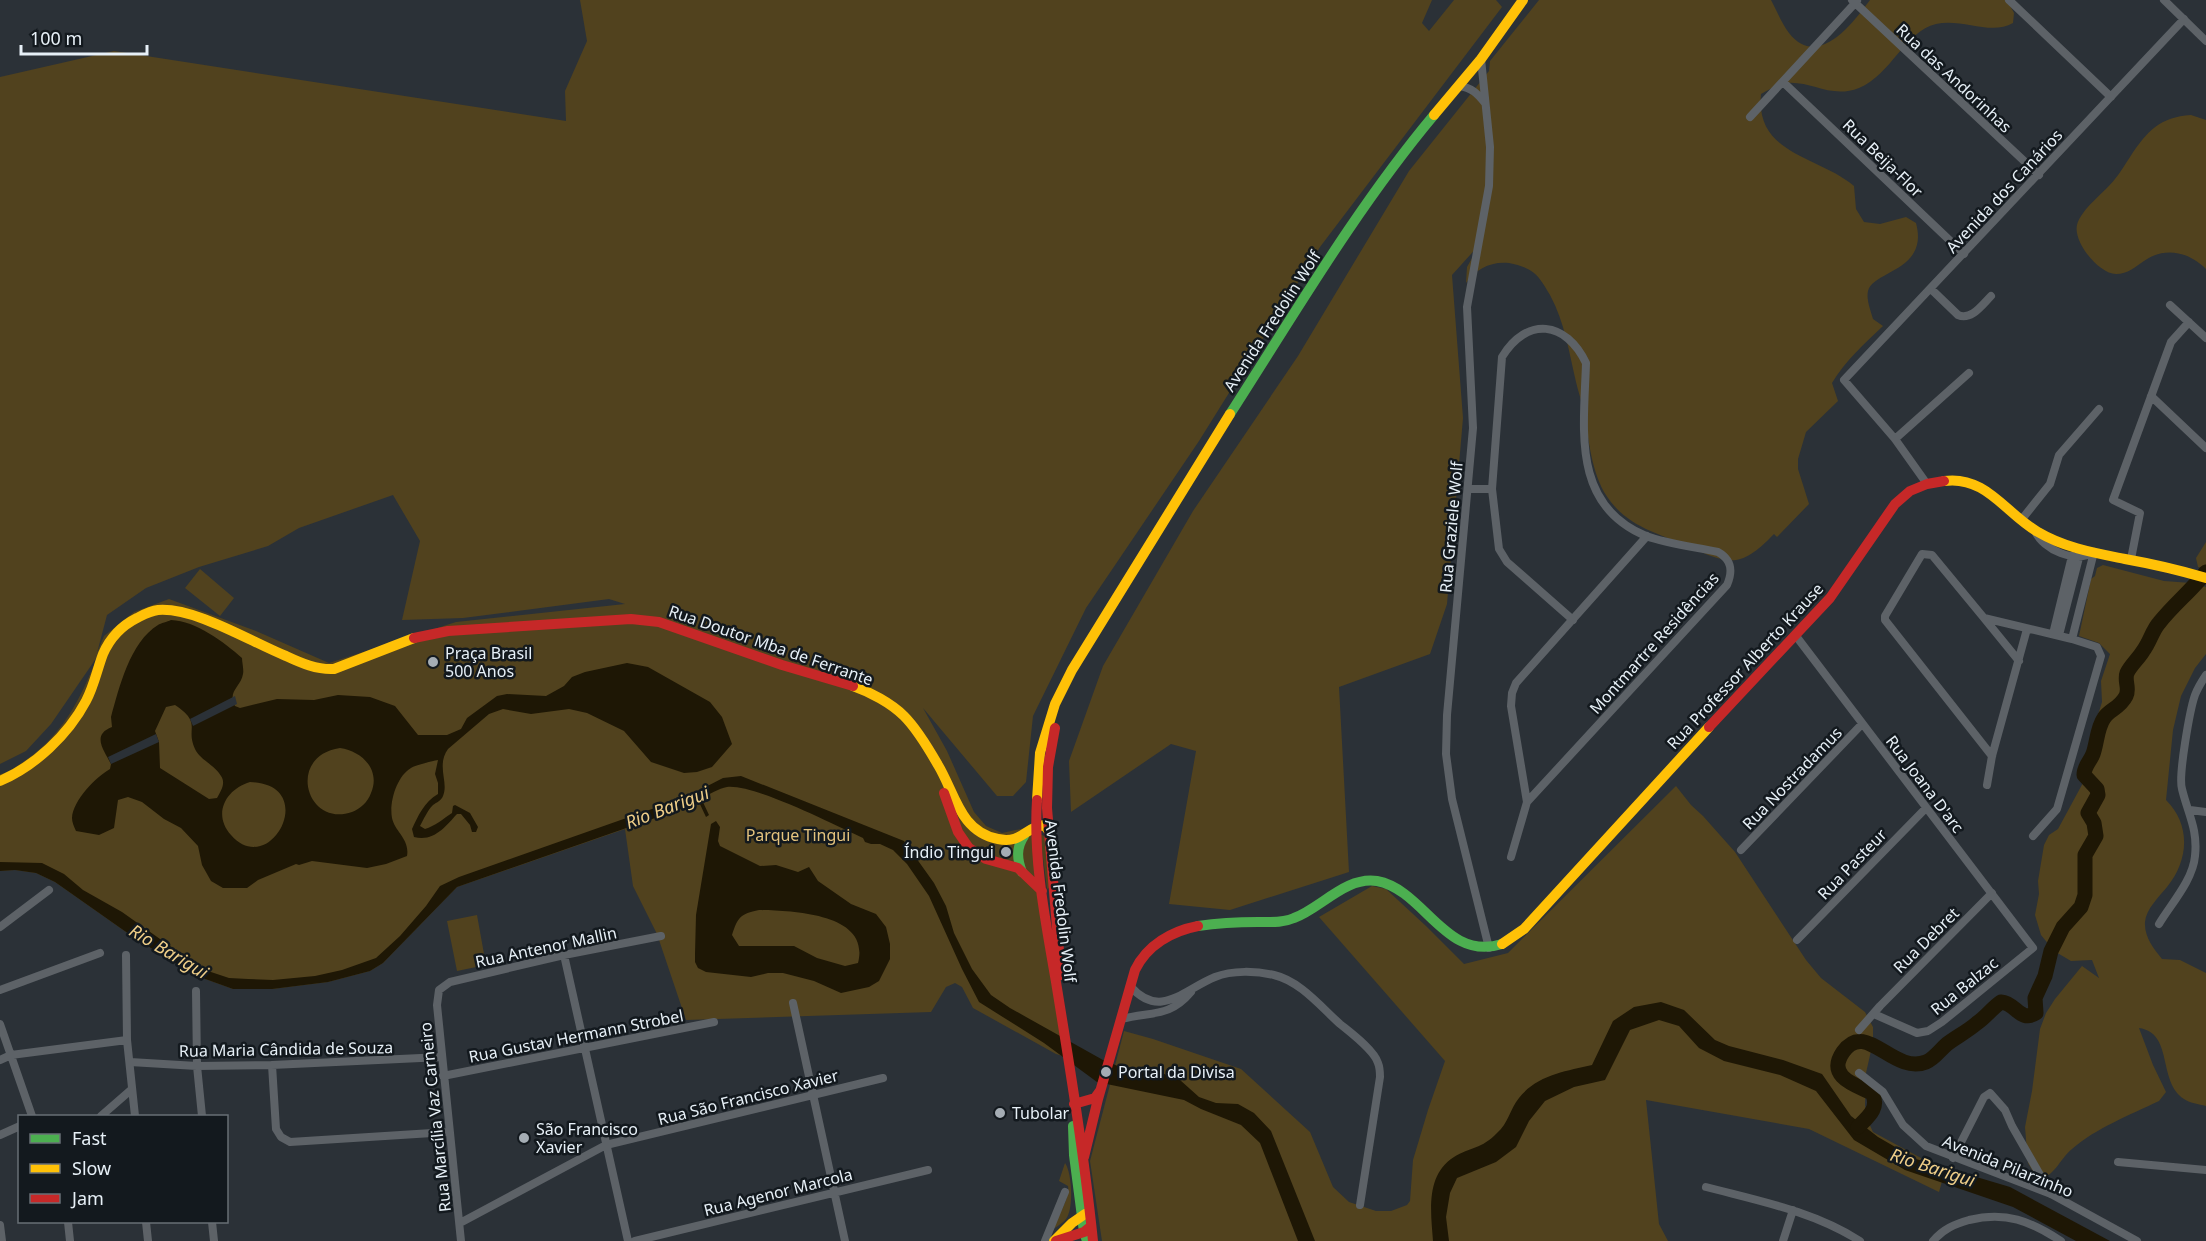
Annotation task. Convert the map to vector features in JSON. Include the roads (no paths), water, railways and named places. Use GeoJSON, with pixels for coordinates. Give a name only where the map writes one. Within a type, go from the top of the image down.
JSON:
{"type":"FeatureCollection","features":[{"type":"Feature","properties":{"kind":"street","name":"Avenida Fredolin Wolf"},"geometry":{"type":"LineString","coordinates":[[1086,1225],[1084,1157],[1044,908],[1035,826],[1042,775],[1070,675],[1219,431],[1323,269],[1402,153],[1481,59],[1523,0]]}},
{"type":"Feature","properties":{"kind":"street"},"geometry":{"type":"LineString","coordinates":[[2009,0],[2111,97]]}},
{"type":"Feature","properties":{"kind":"street"},"geometry":{"type":"LineString","coordinates":[[2164,0],[2206,41]]}},
{"type":"Feature","properties":{"kind":"street"},"geometry":{"type":"LineString","coordinates":[[1750,117],[1855,1]]}},
{"type":"Feature","properties":{"kind":"street","name":"Rua das Andorinhas"},"geometry":{"type":"LineString","coordinates":[[1855,1],[2039,175]]}},
{"type":"Feature","properties":{"kind":"street","name":"Avenida dos Canários"},"geometry":{"type":"LineString","coordinates":[[1895,440],[1844,381],[2184,20]]}},
{"type":"Feature","properties":{"kind":"street","name":"Rua Graziele Wolf"},"geometry":{"type":"LineString","coordinates":[[1481,59],[1490,147],[1489,186],[1467,307],[1467,350],[1473,428],[1452,657],[1446,754],[1452,799],[1489,948]]}},
{"type":"Feature","properties":{"kind":"street","name":"Rua Beija-Flor"},"geometry":{"type":"LineString","coordinates":[[1783,82],[1964,254]]}},
{"type":"Feature","properties":{"kind":"street"},"geometry":{"type":"LineString","coordinates":[[1459,86],[1475,92],[1486,104]]}},
{"type":"Feature","properties":{"kind":"street"},"geometry":{"type":"LineString","coordinates":[[1931,289],[1963,318],[1970,316],[1991,296]]}},
{"type":"Feature","properties":{"kind":"street"},"geometry":{"type":"LineString","coordinates":[[2170,305],[2206,338]]}},
{"type":"Feature","properties":{"kind":"street"},"geometry":{"type":"LineString","coordinates":[[2131,559],[2140,513],[2113,500],[2171,342],[2189,322]]}},
{"type":"Feature","properties":{"kind":"street","name":"Montmartre Residências"},"geometry":{"type":"LineString","coordinates":[[1527,802],[1727,585],[1731,576],[1731,565],[1726,556],[1718,552],[1647,536],[1625,524],[1605,507],[1587,469],[1584,450],[1586,363],[1572,340],[1558,330],[1539,328],[1523,333],[1509,344],[1502,357],[1492,489],[1499,549],[1507,562],[1573,620]]}},
{"type":"Feature","properties":{"kind":"street"},"geometry":{"type":"LineString","coordinates":[[1927,484],[1895,440],[1970,373]]}},
{"type":"Feature","properties":{"kind":"street"},"geometry":{"type":"LineString","coordinates":[[2151,396],[2206,448]]}},
{"type":"Feature","properties":{"kind":"street"},"geometry":{"type":"LineString","coordinates":[[2022,519],[2050,484],[2059,455],[2099,409]]}},
{"type":"Feature","properties":{"kind":"street","name":"Rua Professor Alberto Krause"},"geometry":{"type":"LineString","coordinates":[[1489,948],[1505,944],[1524,929],[1796,636],[1830,598],[1895,504],[1910,491],[1927,484],[1954,480],[1970,482],[1986,490],[2035,531],[2077,554],[2094,552],[2206,578]]}},
{"type":"Feature","properties":{"kind":"street"},"geometry":{"type":"LineString","coordinates":[[1468,489],[1492,489]]}},
{"type":"Feature","properties":{"kind":"street","name":"Montmartre Residências"},"geometry":{"type":"LineString","coordinates":[[1511,857],[1527,802],[1511,706],[1516,683],[1647,536]]}},
{"type":"Feature","properties":{"kind":"street"},"geometry":{"type":"LineString","coordinates":[[2072,639],[2094,552]]}},
{"type":"Feature","properties":{"kind":"street"},"geometry":{"type":"LineString","coordinates":[[1992,756],[1884,617],[1922,554],[1932,555],[2019,661]]}},
{"type":"Feature","properties":{"kind":"street"},"geometry":{"type":"LineString","coordinates":[[2056,635],[2077,554]]}},
{"type":"Feature","properties":{"kind":"street","name":"Rua Doutor Mba de Ferrante"},"geometry":{"type":"LineString","coordinates":[[0,781],[11,778],[21,771],[59,737],[86,702],[104,650],[113,636],[143,614],[155,610],[169,609],[188,614],[279,654],[325,670],[345,665],[405,639],[437,632],[613,619],[659,622],[782,665],[861,689],[904,716],[939,766],[968,823],[983,835],[1000,840],[1024,836]]}},
{"type":"Feature","properties":{"kind":"street"},"geometry":{"type":"LineString","coordinates":[[1984,618],[2097,647],[2101,656],[2057,809],[2033,836]]}},
{"type":"Feature","properties":{"kind":"street"},"geometry":{"type":"LineString","coordinates":[[1987,785],[1992,756],[2027,629]]}},
{"type":"Feature","properties":{"kind":"street","name":"Rua Joana D'arc"},"geometry":{"type":"LineString","coordinates":[[1796,636],[2033,948]]}},
{"type":"Feature","properties":{"kind":"street"},"geometry":{"type":"LineString","coordinates":[[2159,924],[2187,879],[2195,859],[2196,837],[2190,810],[2181,788],[2180,775],[2194,696],[2206,675]]}},
{"type":"Feature","properties":{"kind":"street","name":"Rua Nostradamus"},"geometry":{"type":"LineString","coordinates":[[1741,850],[1862,724]]}},
{"type":"Feature","properties":{"kind":"street","name":"Rua Doutor Mba de Ferrante"},"geometry":{"type":"LineString","coordinates":[[929,750],[958,831],[966,846],[976,855],[1009,865],[1023,872],[1032,884],[1042,891]]}},
{"type":"Feature","properties":{"kind":"street","name":"Avenida Fredolin Wolf"},"geometry":{"type":"LineString","coordinates":[[1042,775],[1055,889],[1064,1031]]}},
{"type":"Feature","properties":{"kind":"street","name":"Rua Pasteur"},"geometry":{"type":"LineString","coordinates":[[1797,940],[1926,808]]}},
{"type":"Feature","properties":{"kind":"street"},"geometry":{"type":"LineString","coordinates":[[2190,810],[2206,812]]}},
{"type":"Feature","properties":{"kind":"street"},"geometry":{"type":"LineString","coordinates":[[1023,872],[1017,851],[1018,845],[1035,826],[1044,825],[1048,830]]}},
{"type":"Feature","properties":{"kind":"street"},"geometry":{"type":"LineString","coordinates":[[1084,1157],[1100,1090],[1130,986],[1142,957],[1161,940],[1181,930],[1203,925],[1286,921],[1305,914],[1346,888],[1368,880],[1386,883],[1402,893],[1450,935],[1464,944],[1476,948],[1489,948]]}},
{"type":"Feature","properties":{"kind":"street"},"geometry":{"type":"LineString","coordinates":[[1042,891],[1055,889]]}},
{"type":"Feature","properties":{"kind":"street"},"geometry":{"type":"LineString","coordinates":[[0,927],[49,890]]}},
{"type":"Feature","properties":{"kind":"street","name":"Rua Debret"},"geometry":{"type":"LineString","coordinates":[[1859,1030],[1992,893]]}},
{"type":"Feature","properties":{"kind":"street"},"geometry":{"type":"LineString","coordinates":[[1044,908],[1048,912],[1056,911]]}},
{"type":"Feature","properties":{"kind":"street","name":"Rua Antenor Mallin"},"geometry":{"type":"LineString","coordinates":[[439,990],[450,982],[564,955],[662,936]]}},
{"type":"Feature","properties":{"kind":"street","name":"Rua Balzac"},"geometry":{"type":"LineString","coordinates":[[1874,1014],[1917,1033],[1928,1031],[2033,948]]}},
{"type":"Feature","properties":{"kind":"street"},"geometry":{"type":"LineString","coordinates":[[0,990],[100,953]]}},
{"type":"Feature","properties":{"kind":"street"},"geometry":{"type":"LineString","coordinates":[[126,955],[127,1040],[135,1115]]}},
{"type":"Feature","properties":{"kind":"street"},"geometry":{"type":"LineString","coordinates":[[564,955],[628,1241]]}},
{"type":"Feature","properties":{"kind":"street"},"geometry":{"type":"LineString","coordinates":[[1130,986],[1144,999],[1162,1002],[1216,976],[1245,972],[1274,975],[1290,981],[1364,1045],[1378,1062],[1380,1077],[1360,1205]]}},
{"type":"Feature","properties":{"kind":"street"},"geometry":{"type":"LineString","coordinates":[[1121,1019],[1171,1010],[1182,1003],[1194,988]]}},
{"type":"Feature","properties":{"kind":"street","name":"Rua Marcília Vaz Carneiro"},"geometry":{"type":"LineString","coordinates":[[439,990],[437,1005],[443,1076],[461,1241]]}},
{"type":"Feature","properties":{"kind":"street"},"geometry":{"type":"LineString","coordinates":[[196,991],[197,1066],[202,1115]]}},
{"type":"Feature","properties":{"kind":"street"},"geometry":{"type":"LineString","coordinates":[[1142,1014],[1144,999]]}},
{"type":"Feature","properties":{"kind":"street"},"geometry":{"type":"LineString","coordinates":[[793,1003],[845,1241]]}},
{"type":"Feature","properties":{"kind":"street","name":"Rua Gustav Hermann Strobel"},"geometry":{"type":"LineString","coordinates":[[443,1076],[714,1022]]}},
{"type":"Feature","properties":{"kind":"street"},"geometry":{"type":"LineString","coordinates":[[0,1024],[32,1115]]}},
{"type":"Feature","properties":{"kind":"street"},"geometry":{"type":"LineString","coordinates":[[0,1060],[11,1056],[127,1040]]}},
{"type":"Feature","properties":{"kind":"street","name":"Rua Maria Cândida de Souza"},"geometry":{"type":"LineString","coordinates":[[130,1062],[197,1066],[272,1065],[442,1057]]}},
{"type":"Feature","properties":{"kind":"street"},"geometry":{"type":"LineString","coordinates":[[272,1065],[276,1129],[281,1137],[290,1142],[448,1132]]}},
{"type":"Feature","properties":{"kind":"street","name":"Avenida Pilarzinho"},"geometry":{"type":"LineString","coordinates":[[1859,1073],[1883,1092],[1903,1125],[1926,1146],[2051,1194],[2137,1241]]}},
{"type":"Feature","properties":{"kind":"street","name":"Rua São Francisco Xavier"},"geometry":{"type":"LineString","coordinates":[[460,1223],[606,1145],[883,1078]]}},
{"type":"Feature","properties":{"kind":"street"},"geometry":{"type":"LineString","coordinates":[[102,1115],[132,1089]]}},
{"type":"Feature","properties":{"kind":"street"},"geometry":{"type":"LineString","coordinates":[[1074,1104],[1095,1098],[1100,1090]]}},
{"type":"Feature","properties":{"kind":"street"},"geometry":{"type":"LineString","coordinates":[[1953,1158],[1984,1097],[1990,1093],[2006,1110],[2012,1126],[2051,1194]]}},
{"type":"Feature","properties":{"kind":"street","name":"Avenida Fredolin Wolf"},"geometry":{"type":"LineString","coordinates":[[1074,1104],[1074,1155],[1086,1225],[1094,1241]]}},
{"type":"Feature","properties":{"kind":"street"},"geometry":{"type":"LineString","coordinates":[[0,1135],[18,1127]]}},
{"type":"Feature","properties":{"kind":"street"},"geometry":{"type":"LineString","coordinates":[[2118,1162],[2206,1170]]}},
{"type":"Feature","properties":{"kind":"street","name":"Rua Agenor Marcola"},"geometry":{"type":"LineString","coordinates":[[635,1241],[928,1170]]}},
{"type":"Feature","properties":{"kind":"street"},"geometry":{"type":"LineString","coordinates":[[1706,1187],[1793,1210],[1821,1220],[1860,1241]]}},
{"type":"Feature","properties":{"kind":"street"},"geometry":{"type":"LineString","coordinates":[[1045,1241],[1065,1192]]}},
{"type":"Feature","properties":{"kind":"street"},"geometry":{"type":"LineString","coordinates":[[1784,1241],[1793,1210]]}},
{"type":"Feature","properties":{"kind":"street"},"geometry":{"type":"LineString","coordinates":[[1933,1241],[1955,1224],[1987,1216],[2009,1216],[2043,1229],[2061,1241]]}},
{"type":"Feature","properties":{"kind":"street"},"geometry":{"type":"LineString","coordinates":[[68,1223],[70,1241]]}},
{"type":"Feature","properties":{"kind":"street"},"geometry":{"type":"LineString","coordinates":[[146,1223],[148,1241]]}},
{"type":"Feature","properties":{"kind":"street"},"geometry":{"type":"LineString","coordinates":[[212,1223],[214,1241]]}},
{"type":"Feature","properties":{"kind":"street"},"geometry":{"type":"LineString","coordinates":[[1055,1241],[1086,1225]]}},
{"type":"Feature","properties":{"kind":"street"},"geometry":{"type":"LineString","coordinates":[[1055,1241],[1086,1225]]}},
{"type":"Feature","properties":{"kind":"street"},"geometry":{"type":"LineString","coordinates":[[0,1229],[2,1241]]}},
{"type":"Feature","properties":{"kind":"water"},"geometry":{"type":"Polygon","coordinates":[[[171,620],[200,628],[242,658],[243,674],[233,693],[235,706],[240,708],[277,699],[314,700],[338,695],[370,697],[395,706],[418,735],[447,735],[461,729],[467,718],[497,696],[507,694],[546,696],[564,686],[572,677],[627,663],[648,667],[710,702],[722,717],[732,744],[712,767],[684,773],[651,762],[624,731],[587,713],[569,709],[531,714],[503,709],[489,714],[448,749],[443,762],[445,785],[443,796],[427,812],[420,826],[425,829],[436,824],[452,813],[455,805],[470,813],[478,827],[476,832],[472,832],[470,825],[461,814],[457,814],[439,832],[427,837],[414,837],[412,829],[419,814],[425,805],[438,794],[435,774],[438,760],[411,768],[402,777],[395,790],[392,818],[406,845],[407,856],[367,868],[312,861],[296,864],[258,880],[247,888],[223,888],[211,881],[202,865],[198,846],[181,828],[164,819],[142,802],[128,797],[118,800],[114,828],[99,835],[76,831],[72,821],[73,811],[81,797],[98,777],[110,769],[111,764],[101,739],[102,734],[112,727],[111,717],[127,666],[140,642],[148,633],[158,625],[171,620]],[[175,705],[166,707],[155,731],[159,742],[160,768],[209,799],[217,798],[223,781],[218,772],[197,753],[192,742],[191,721],[175,705]],[[340,748],[323,754],[313,764],[308,776],[308,789],[314,801],[323,810],[336,814],[358,809],[371,793],[373,777],[371,769],[362,757],[348,750],[340,748]],[[250,782],[228,796],[224,803],[222,811],[225,827],[231,835],[246,846],[260,846],[273,839],[282,826],[285,812],[282,797],[271,787],[250,782]]]}},
{"type":"Feature","properties":{"kind":"water","name":"Rio Barigui"},"geometry":{"type":"Polygon","coordinates":[[[741,776],[904,841],[934,883],[946,906],[954,933],[972,969],[991,995],[1010,1008],[1103,1060],[1135,1073],[1159,1072],[1180,1080],[1199,1097],[1216,1103],[1238,1104],[1254,1113],[1271,1131],[1315,1241],[1298,1241],[1260,1143],[1241,1125],[1184,1100],[1097,1082],[1044,1043],[979,1002],[929,896],[907,864],[893,850],[880,844],[865,842],[863,838],[815,815],[756,792],[727,787],[701,798],[709,815],[706,817],[698,800],[678,810],[457,887],[383,963],[370,971],[328,982],[272,989],[233,989],[197,976],[136,939],[55,882],[36,873],[15,870],[0,871],[0,862],[42,863],[64,874],[83,890],[122,912],[191,961],[211,972],[229,978],[273,980],[315,976],[342,970],[376,958],[400,936],[440,886],[459,877],[686,797],[723,778],[741,776]]]}},
{"type":"Feature","properties":{"kind":"water"},"geometry":{"type":"Polygon","coordinates":[[[716,821],[720,827],[718,841],[720,846],[760,866],[776,865],[798,872],[809,867],[818,881],[851,904],[876,914],[886,927],[890,944],[890,959],[879,981],[869,987],[841,993],[814,981],[783,973],[768,973],[751,977],[706,972],[698,968],[695,962],[696,915],[711,824],[716,821]],[[759,910],[741,917],[736,924],[732,935],[739,946],[794,946],[817,958],[845,966],[858,963],[859,946],[853,934],[841,925],[826,918],[808,914],[759,910]]]}},
{"type":"Feature","properties":{"kind":"water","name":"Rio Barigui"},"geometry":{"type":"Polygon","coordinates":[[[1661,1002],[1684,1010],[1715,1040],[1822,1074],[1851,1116],[1878,1137],[1916,1159],[2010,1187],[2110,1241],[2076,1241],[2013,1207],[1905,1170],[1854,1140],[1816,1091],[1780,1075],[1724,1061],[1699,1048],[1679,1026],[1659,1020],[1630,1030],[1605,1080],[1574,1087],[1545,1101],[1529,1121],[1516,1147],[1496,1162],[1457,1178],[1450,1193],[1446,1217],[1449,1241],[1433,1241],[1432,1195],[1438,1174],[1445,1165],[1454,1157],[1492,1138],[1504,1125],[1519,1098],[1534,1084],[1552,1075],[1592,1065],[1613,1021],[1634,1007],[1661,1002]]]}},
{"type":"Feature","properties":{"kind":"waterway"},"geometry":{"type":"LineString","coordinates":[[1858,1127],[1872,1112],[1875,1103],[1872,1093],[1851,1083],[1840,1074],[1839,1061],[1843,1052],[1852,1043],[1861,1041],[1871,1044],[1891,1056],[1914,1064],[1926,1062],[1934,1057],[2001,1002],[2026,1016],[2036,1013],[2035,998],[2045,976],[2051,951],[2063,927],[2081,907],[2085,895],[2085,855],[2096,836],[2094,823],[2088,813],[2098,795],[2097,789],[2084,775],[2084,772],[2093,754],[2100,726],[2106,715],[2126,696],[2127,673],[2157,626],[2206,572]]}},
{"type":"Feature","properties":{"kind":"place","name":"Praça Brasil 500 Anos"},"geometry":{"type":"Point","coordinates":[433,662]}},
{"type":"Feature","properties":{"kind":"place","name":"Índio Tingui"},"geometry":{"type":"Point","coordinates":[1006,852]}},
{"type":"Feature","properties":{"kind":"place","name":"Portal da Divisa"},"geometry":{"type":"Point","coordinates":[1106,1072]}},
{"type":"Feature","properties":{"kind":"place","name":"Tubolar"},"geometry":{"type":"Point","coordinates":[1000,1113]}},
{"type":"Feature","properties":{"kind":"place","name":"São Francisco Xavier"},"geometry":{"type":"Point","coordinates":[524,1138]}},
{"type":"Feature","properties":{"kind":"park label","name":"Parque Tingui"},"geometry":{"type":"Point","coordinates":[798,835]}}]}
